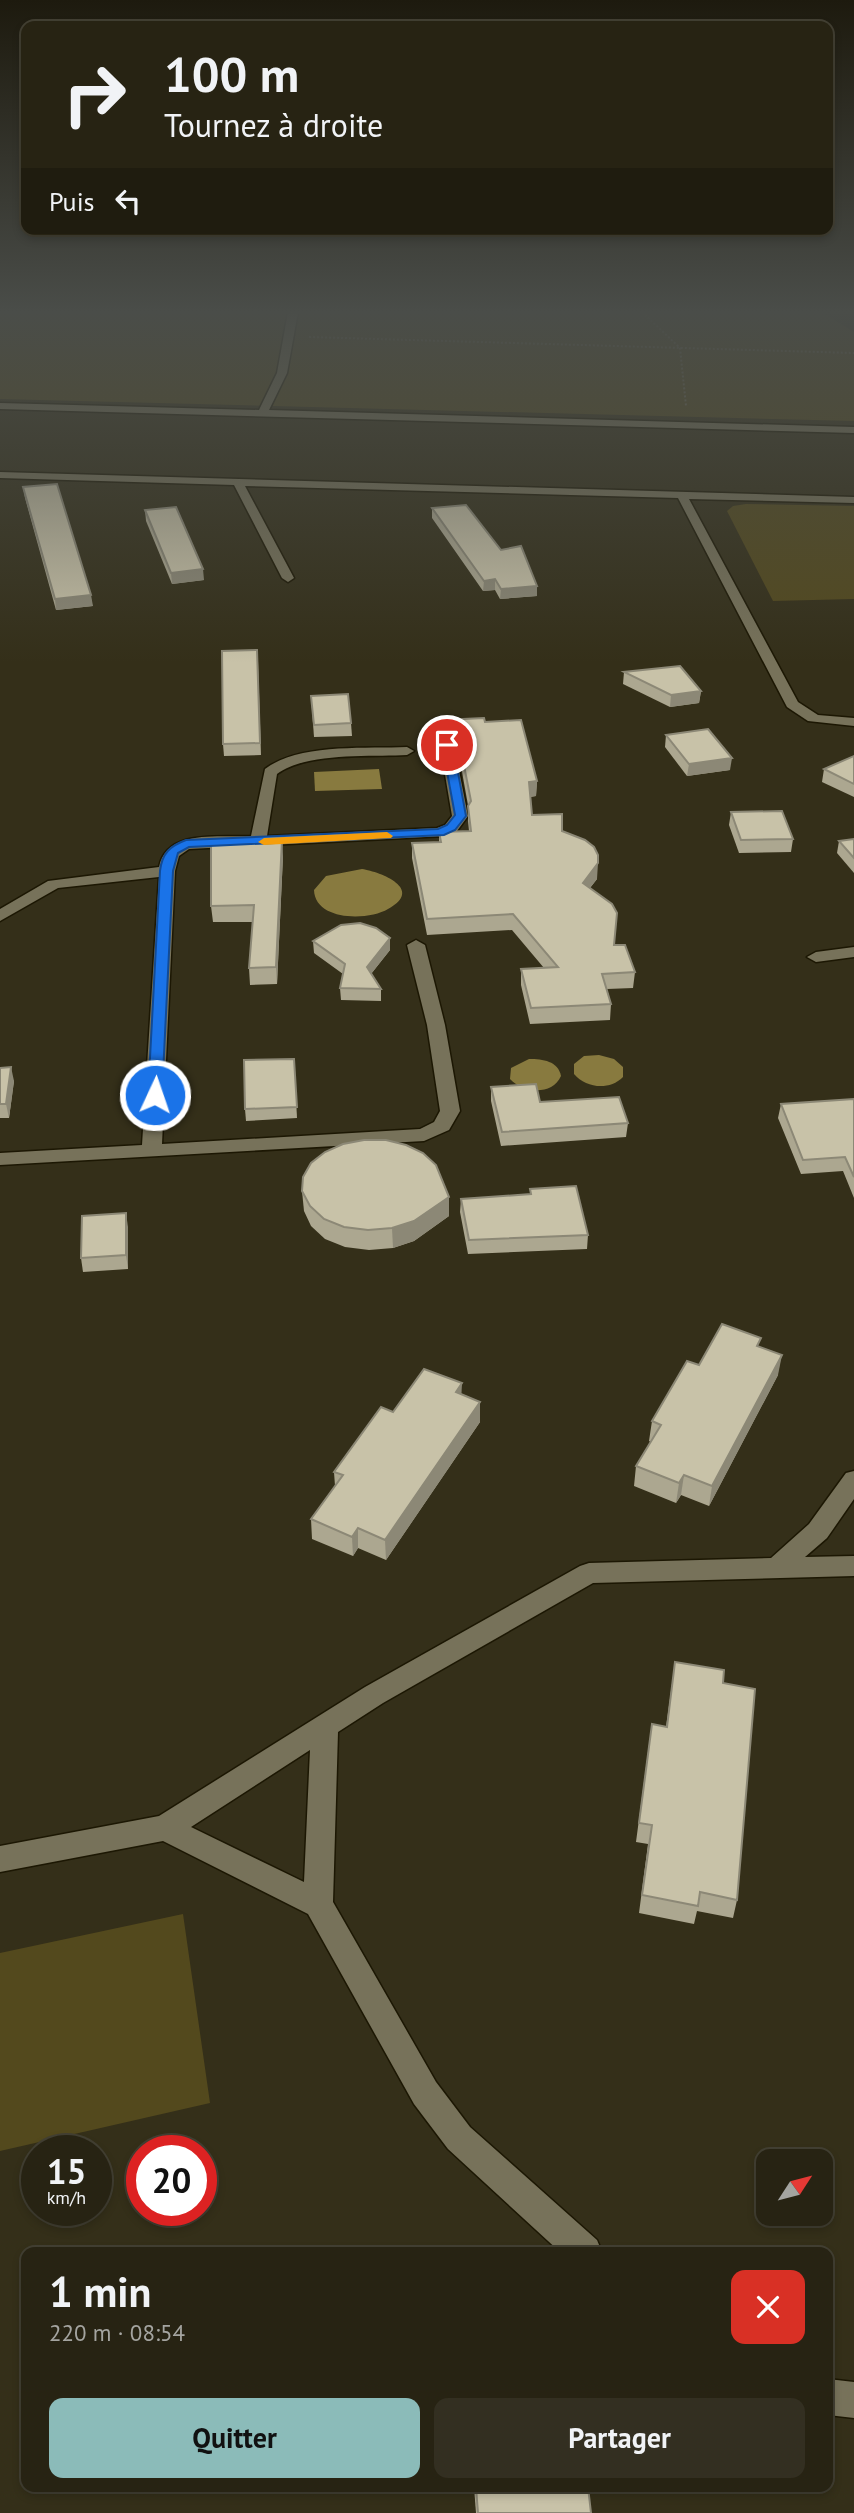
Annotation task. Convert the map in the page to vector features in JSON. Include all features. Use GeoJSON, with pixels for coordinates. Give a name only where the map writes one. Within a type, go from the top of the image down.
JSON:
{"type":"FeatureCollection","features":[{"type":"Feature","properties":{"kind":"street"},"geometry":{"type":"LineString","coordinates":[[834,429],[854,430]]}},
{"type":"Feature","properties":{"kind":"street"},"geometry":{"type":"LineString","coordinates":[[0,475],[854,500]]}},
{"type":"Feature","properties":{"kind":"street"},"geometry":{"type":"LineString","coordinates":[[237,481],[288,578]]}},
{"type":"Feature","properties":{"kind":"street"},"geometry":{"type":"LineString","coordinates":[[681,494],[792,704],[804,716],[827,721],[854,722]]}},
{"type":"Feature","properties":{"kind":"street"},"geometry":{"type":"LineString","coordinates":[[152,1150],[167,861],[173,850],[186,844],[440,833],[451,828],[460,816],[447,745]]}},
{"type":"Feature","properties":{"kind":"street"},"geometry":{"type":"LineString","coordinates":[[258,842],[270,772],[284,762],[310,756],[407,751]]}},
{"type":"Feature","properties":{"kind":"street"},"geometry":{"type":"LineString","coordinates":[[0,916],[54,884],[167,871]]}},
{"type":"Feature","properties":{"kind":"street"},"geometry":{"type":"LineString","coordinates":[[0,1159],[424,1135],[442,1126],[450,1111],[436,1025],[415,945]]}},
{"type":"Feature","properties":{"kind":"street"},"geometry":{"type":"LineString","coordinates":[[816,957],[854,952]]}},
{"type":"Feature","properties":{"kind":"street"},"geometry":{"type":"LineString","coordinates":[[777,1569],[818,1531],[854,1480]]}},
{"type":"Feature","properties":{"kind":"street"},"geometry":{"type":"LineString","coordinates":[[0,1859],[165,1828],[374,1695],[589,1573],[854,1566]]}},
{"type":"Feature","properties":{"kind":"street"},"geometry":{"type":"LineString","coordinates":[[325,1727],[318,1904],[432,2102],[460,2138],[580,2247]]}},
{"type":"Feature","properties":{"kind":"street"},"geometry":{"type":"LineString","coordinates":[[165,1828],[318,1904]]}},
{"type":"Feature","properties":{"kind":"street"},"geometry":{"type":"LineString","coordinates":[[833,2398],[854,2400]]}},
{"type":"Feature","properties":{"kind":"shaded area"},"geometry":{"type":"Polygon","coordinates":[[[733,506],[854,506],[854,599],[773,601],[727,511],[733,506]]]}},
{"type":"Feature","properties":{"kind":"shaded area"},"geometry":{"type":"Polygon","coordinates":[[[379,769],[382,789],[315,791],[314,772],[379,769]]]}},
{"type":"Feature","properties":{"kind":"shaded area"},"geometry":{"type":"Polygon","coordinates":[[[362,869],[396,883],[401,888],[402,895],[398,902],[379,913],[356,916],[344,916],[323,908],[314,890],[326,876],[362,869]]]}},
{"type":"Feature","properties":{"kind":"shaded area"},"geometry":{"type":"Polygon","coordinates":[[[599,1055],[614,1059],[623,1067],[623,1077],[611,1084],[598,1086],[579,1079],[574,1074],[574,1064],[584,1056],[599,1055]]]}},
{"type":"Feature","properties":{"kind":"shaded area"},"geometry":{"type":"Polygon","coordinates":[[[529,1059],[544,1060],[557,1067],[561,1076],[557,1082],[551,1087],[537,1090],[522,1087],[510,1079],[511,1068],[529,1059]]]}},
{"type":"Feature","properties":{"kind":"shaded area"},"geometry":{"type":"Polygon","coordinates":[[[183,1914],[210,2103],[70,2135],[21,2135],[21,2146],[0,2151],[0,1953],[183,1914]]]}},
{"type":"Feature","properties":{"kind":"building"},"geometry":{"type":"Polygon","coordinates":[[[57,484],[91,595],[55,599],[23,487],[57,484]]]}},
{"type":"Feature","properties":{"kind":"building"},"geometry":{"type":"Polygon","coordinates":[[[466,505],[501,550],[521,546],[537,586],[501,589],[495,579],[484,581],[432,508],[466,505]]]}},
{"type":"Feature","properties":{"kind":"building"},"geometry":{"type":"Polygon","coordinates":[[[176,507],[203,569],[171,573],[145,510],[176,507]]]}},
{"type":"Feature","properties":{"kind":"building"},"geometry":{"type":"Polygon","coordinates":[[[257,650],[260,743],[223,744],[222,651],[257,650]]]}},
{"type":"Feature","properties":{"kind":"building"},"geometry":{"type":"Polygon","coordinates":[[[680,666],[701,691],[671,695],[624,672],[680,666]]]}},
{"type":"Feature","properties":{"kind":"building"},"geometry":{"type":"Polygon","coordinates":[[[348,694],[351,723],[314,725],[311,696],[348,694]]]}},
{"type":"Feature","properties":{"kind":"building"},"geometry":{"type":"Polygon","coordinates":[[[484,718],[485,722],[521,720],[537,781],[529,782],[532,815],[562,814],[562,831],[585,840],[594,847],[598,855],[598,863],[583,883],[612,904],[617,913],[614,945],[625,945],[635,972],[602,974],[611,1004],[531,1008],[521,969],[558,967],[513,914],[427,919],[412,843],[441,842],[439,832],[471,831],[468,806],[471,801],[457,730],[448,724],[444,725],[442,720],[484,718]]]}},
{"type":"Feature","properties":{"kind":"building"},"geometry":{"type":"Polygon","coordinates":[[[708,729],[732,758],[689,764],[666,735],[708,729]]]}},
{"type":"Feature","properties":{"kind":"building"},"geometry":{"type":"Polygon","coordinates":[[[854,756],[854,784],[824,769],[854,756]]]}},
{"type":"Feature","properties":{"kind":"building"},"geometry":{"type":"Polygon","coordinates":[[[782,811],[793,839],[741,840],[731,812],[782,811]]]}},
{"type":"Feature","properties":{"kind":"building"},"geometry":{"type":"Polygon","coordinates":[[[282,839],[276,967],[249,968],[254,905],[211,906],[211,842],[282,839]]]}},
{"type":"Feature","properties":{"kind":"building"},"geometry":{"type":"Polygon","coordinates":[[[854,839],[854,858],[839,841],[854,839]]]}},
{"type":"Feature","properties":{"kind":"building"},"geometry":{"type":"Polygon","coordinates":[[[360,923],[376,928],[390,938],[367,967],[381,989],[340,988],[345,964],[313,941],[341,925],[360,923]]]}},
{"type":"Feature","properties":{"kind":"building"},"geometry":{"type":"Polygon","coordinates":[[[294,1059],[297,1107],[245,1109],[244,1060],[294,1059]]]}},
{"type":"Feature","properties":{"kind":"building"},"geometry":{"type":"Polygon","coordinates":[[[11,1067],[6,1104],[0,1104],[0,1068],[11,1067]]]}},
{"type":"Feature","properties":{"kind":"building"},"geometry":{"type":"Polygon","coordinates":[[[536,1084],[540,1102],[619,1097],[628,1123],[502,1132],[491,1087],[536,1084]]]}},
{"type":"Feature","properties":{"kind":"building"},"geometry":{"type":"Polygon","coordinates":[[[854,1099],[854,1177],[845,1157],[803,1160],[781,1104],[854,1099]]]}},
{"type":"Feature","properties":{"kind":"building"},"geometry":{"type":"Polygon","coordinates":[[[386,1140],[423,1153],[436,1165],[449,1197],[414,1221],[392,1228],[368,1230],[344,1227],[324,1219],[310,1206],[302,1191],[303,1177],[311,1163],[325,1152],[343,1144],[386,1140]]]}},
{"type":"Feature","properties":{"kind":"building"},"geometry":{"type":"Polygon","coordinates":[[[576,1186],[588,1235],[469,1240],[461,1199],[531,1194],[530,1189],[576,1186]]]}},
{"type":"Feature","properties":{"kind":"building"},"geometry":{"type":"Polygon","coordinates":[[[126,1213],[126,1255],[81,1258],[82,1216],[126,1213]]]}},
{"type":"Feature","properties":{"kind":"building"},"geometry":{"type":"Polygon","coordinates":[[[722,1324],[761,1338],[757,1346],[782,1355],[712,1486],[684,1475],[679,1483],[636,1466],[661,1425],[652,1421],[687,1361],[699,1365],[722,1324]]]}},
{"type":"Feature","properties":{"kind":"building"},"geometry":{"type":"Polygon","coordinates":[[[424,1369],[462,1383],[456,1392],[480,1402],[385,1540],[358,1528],[352,1537],[311,1519],[343,1475],[334,1472],[381,1407],[393,1412],[424,1369]]]}},
{"type":"Feature","properties":{"kind":"building"},"geometry":{"type":"Polygon","coordinates":[[[675,1662],[724,1670],[723,1683],[755,1689],[737,1900],[700,1892],[698,1906],[642,1895],[652,1825],[639,1823],[652,1724],[667,1727],[675,1662]]]}},
{"type":"Feature","properties":{"kind":"building"},"geometry":{"type":"Polygon","coordinates":[[[476,2492],[589,2492],[591,2513],[478,2513],[476,2492]]]}},
{"type":"Feature","properties":{"kind":"slow traffic"},"geometry":{"type":"LineString","coordinates":[[264,842],[387,836]]}},
{"type":"Feature","properties":{"kind":"route"},"geometry":{"type":"LineString","coordinates":[[155,1095],[167,861],[173,850],[186,844],[440,833],[451,828],[460,816],[447,745]]}}]}
